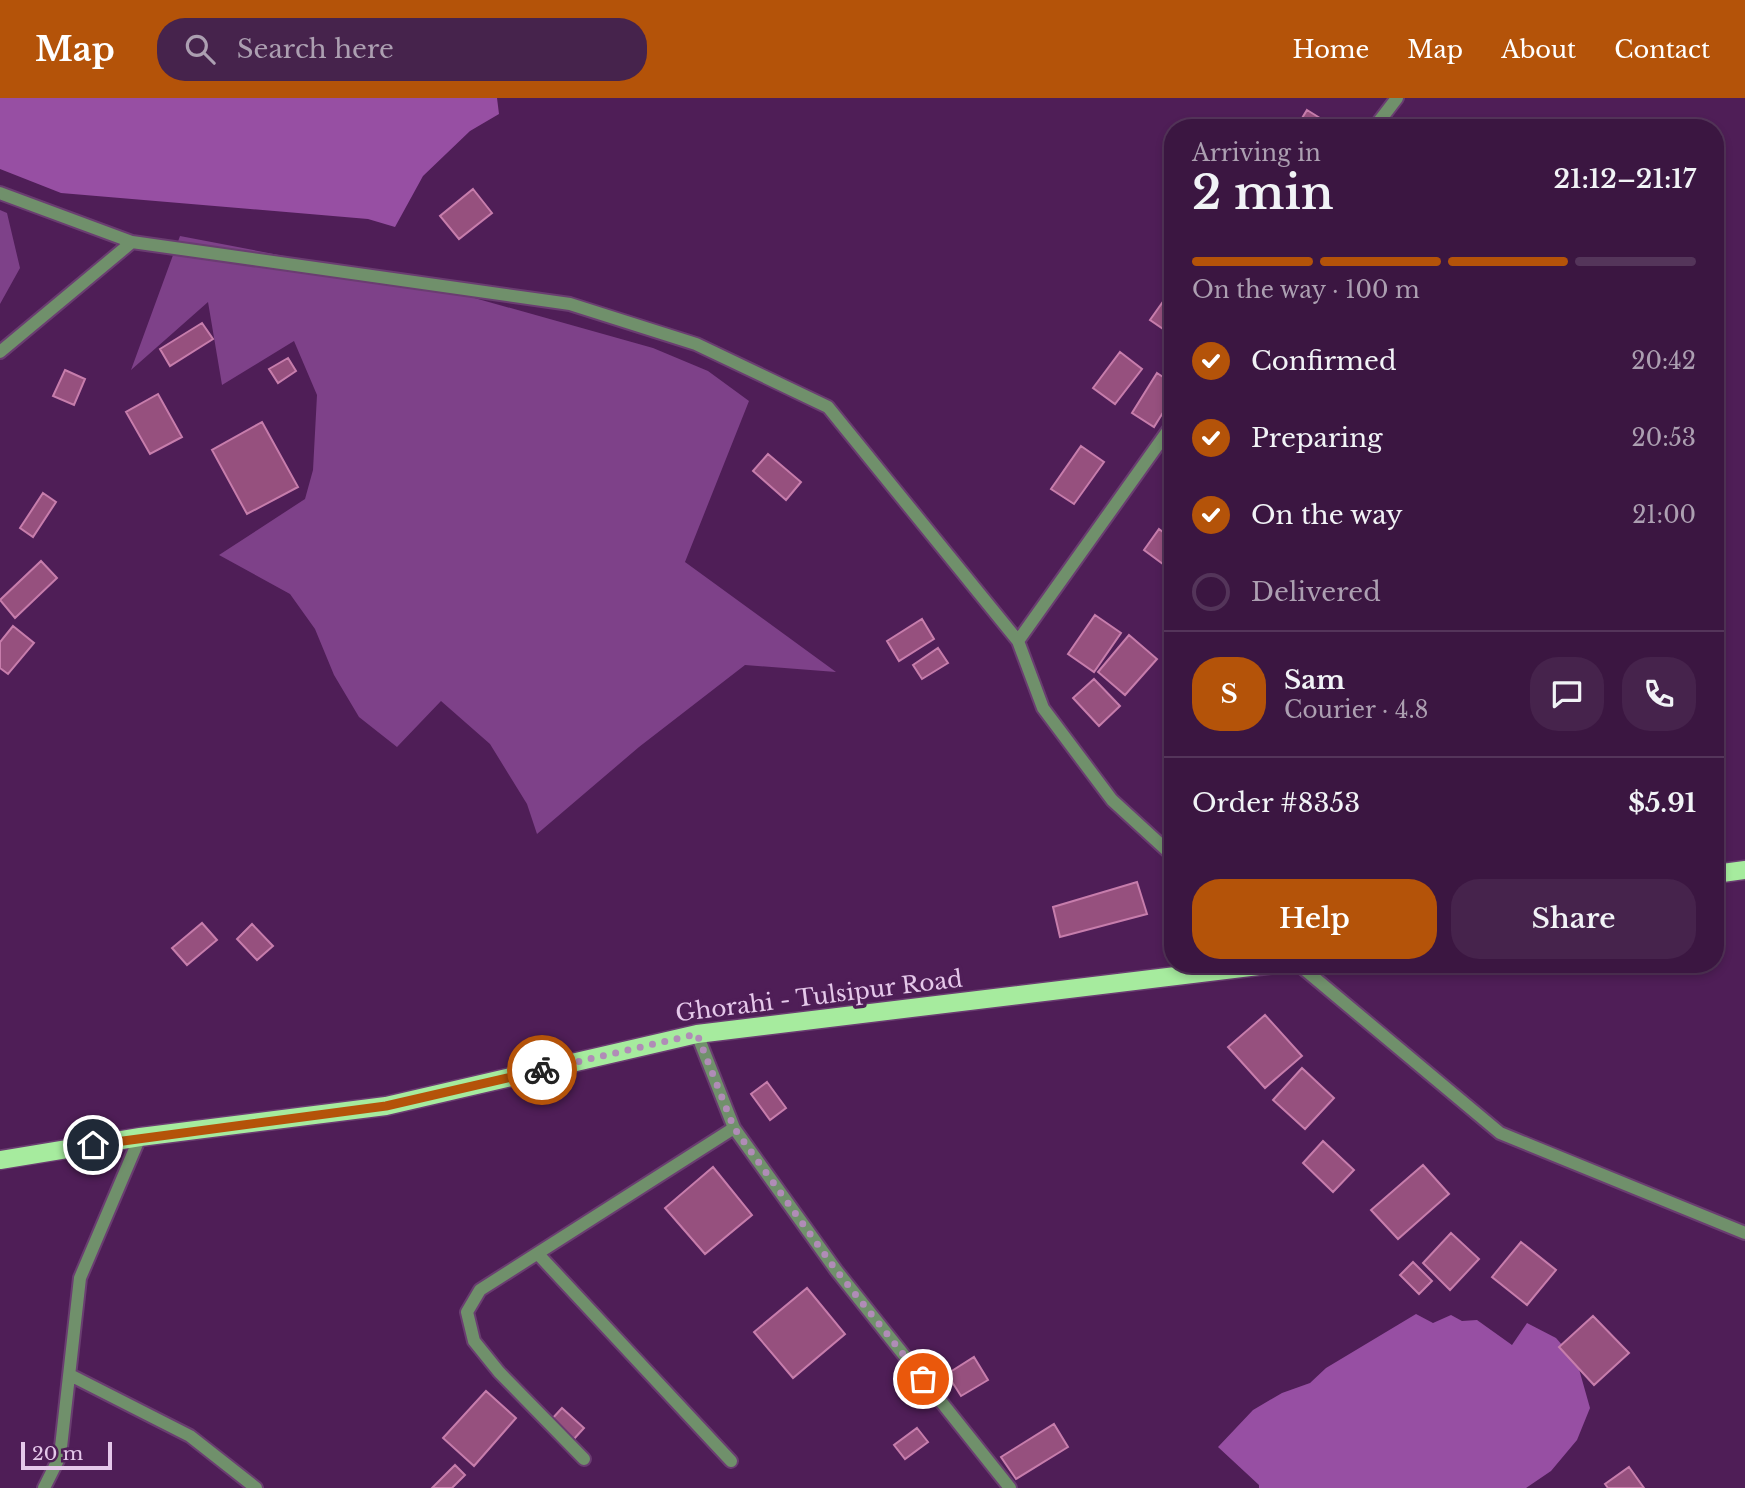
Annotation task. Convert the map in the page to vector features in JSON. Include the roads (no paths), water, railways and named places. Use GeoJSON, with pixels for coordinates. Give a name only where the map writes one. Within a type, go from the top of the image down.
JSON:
{"type":"FeatureCollection","features":[{"type":"Feature","properties":{"kind":"main road"},"geometry":{"type":"LineString","coordinates":[[1724,873],[1745,870]]}},
{"type":"Feature","properties":{"kind":"main road","name":"Ghorahi - Tulsipur Road"},"geometry":{"type":"LineString","coordinates":[[0,1160],[140,1137],[386,1106],[697,1034],[1201,973]]}},
{"type":"Feature","properties":{"kind":"street"},"geometry":{"type":"LineString","coordinates":[[1381,119],[1397,98]]}},
{"type":"Feature","properties":{"kind":"street"},"geometry":{"type":"LineString","coordinates":[[0,194],[132,242],[570,304],[696,344],[828,407],[1018,641],[1043,708],[1112,800],[1164,848]]}},
{"type":"Feature","properties":{"kind":"street"},"geometry":{"type":"LineString","coordinates":[[0,352],[132,242]]}},
{"type":"Feature","properties":{"kind":"street"},"geometry":{"type":"LineString","coordinates":[[1018,641],[1164,436]]}},
{"type":"Feature","properties":{"kind":"street"},"geometry":{"type":"LineString","coordinates":[[1309,973],[1500,1133],[1745,1233]]}},
{"type":"Feature","properties":{"kind":"street"},"geometry":{"type":"LineString","coordinates":[[697,1034],[734,1128],[836,1270],[1010,1488]]}},
{"type":"Feature","properties":{"kind":"street"},"geometry":{"type":"LineString","coordinates":[[584,1459],[499,1371],[474,1341],[467,1312],[480,1290],[734,1128]]}},
{"type":"Feature","properties":{"kind":"street"},"geometry":{"type":"LineString","coordinates":[[44,1488],[60,1456],[80,1278],[140,1137]]}},
{"type":"Feature","properties":{"kind":"street"},"geometry":{"type":"LineString","coordinates":[[538,1254],[731,1461]]}},
{"type":"Feature","properties":{"kind":"street"},"geometry":{"type":"LineString","coordinates":[[70,1374],[190,1436],[256,1488]]}}]}
